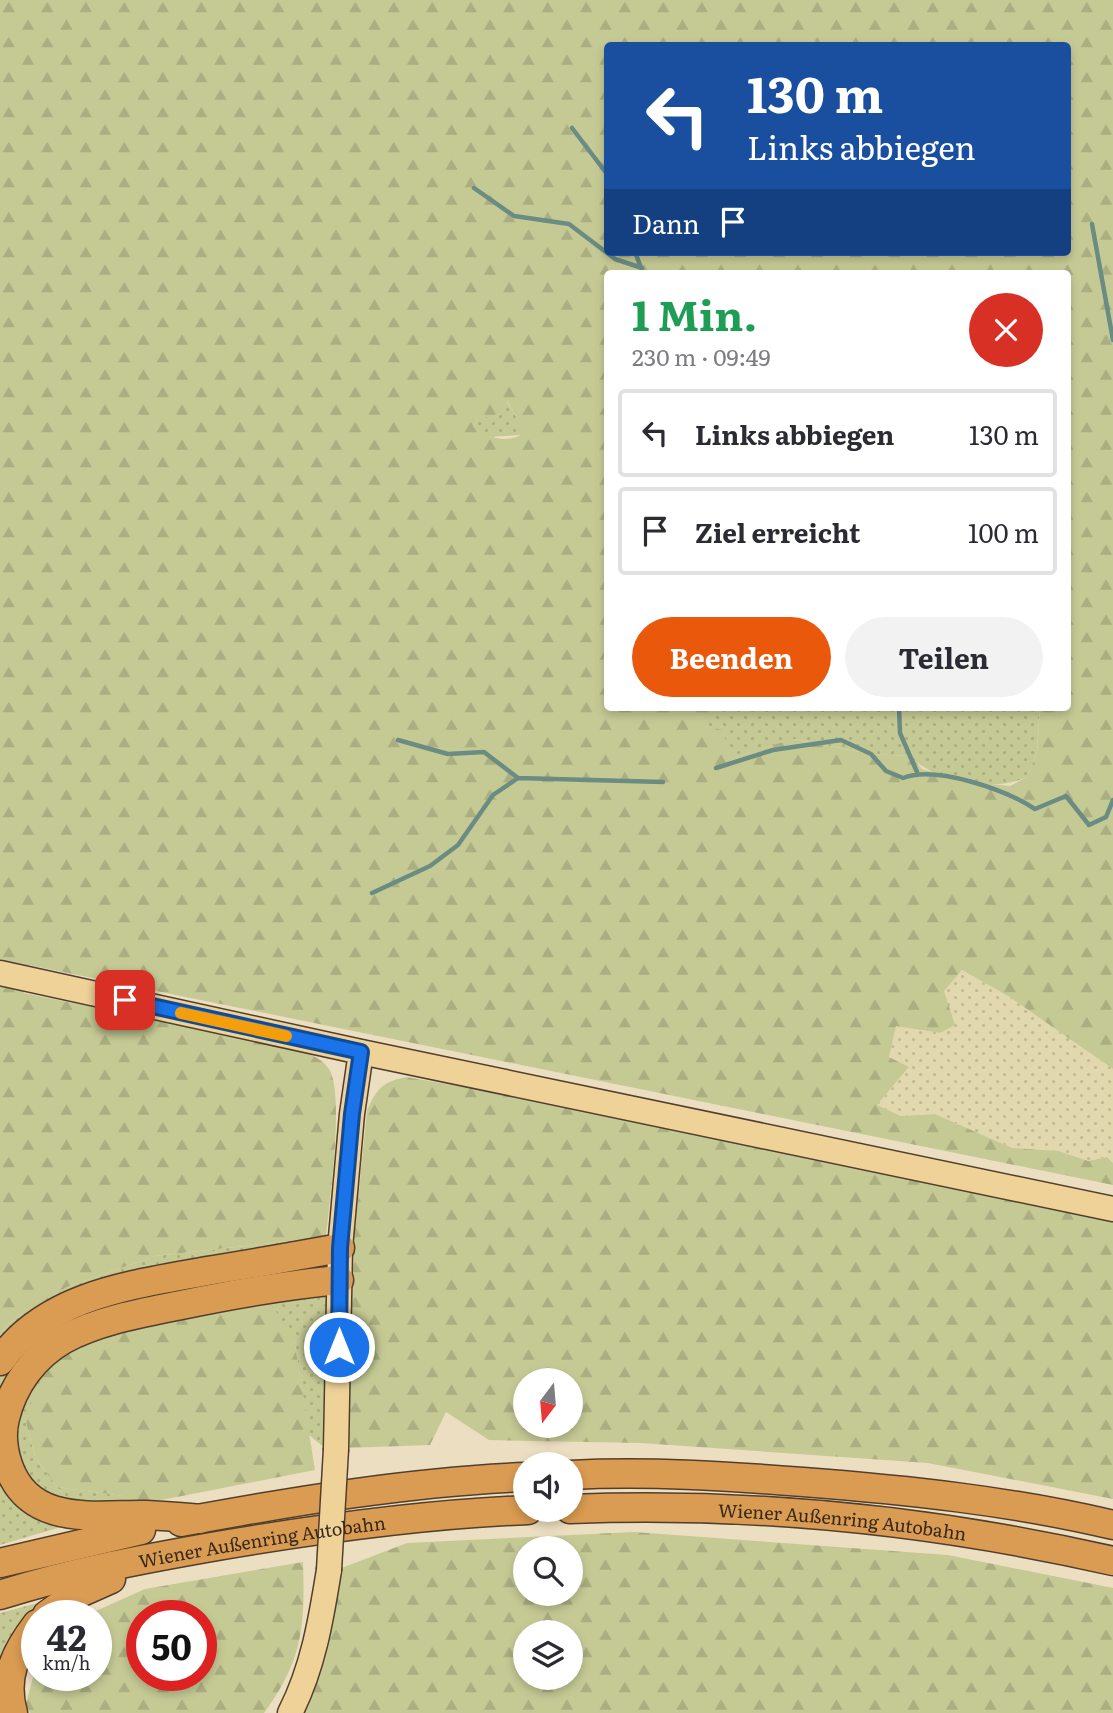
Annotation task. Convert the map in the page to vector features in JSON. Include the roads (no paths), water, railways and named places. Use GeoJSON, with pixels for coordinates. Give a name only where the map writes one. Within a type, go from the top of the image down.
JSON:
{"type":"FeatureCollection","features":[{"type":"Feature","properties":{"kind":"highway"},"geometry":{"type":"LineString","coordinates":[[0,1361],[26,1332],[54,1313],[86,1298],[128,1286],[340,1248]]}},
{"type":"Feature","properties":{"kind":"highway"},"geometry":{"type":"LineString","coordinates":[[200,1519],[144,1515],[87,1517],[54,1510],[27,1495],[9,1469],[3,1435],[5,1418],[20,1381],[43,1354],[63,1340],[111,1321],[249,1291],[339,1280]]}},
{"type":"Feature","properties":{"kind":"highway","name":"Wiener Außenring Autobahn"},"geometry":{"type":"LineString","coordinates":[[583,1475],[698,1474],[868,1487],[978,1500],[1113,1525]]}},
{"type":"Feature","properties":{"kind":"highway","name":"Wiener Außenring Autobahn"},"geometry":{"type":"LineString","coordinates":[[0,1563],[200,1519],[459,1480],[513,1478]]}},
{"type":"Feature","properties":{"kind":"highway","name":"Wiener Außenring Autobahn"},"geometry":{"type":"LineString","coordinates":[[583,1509],[694,1508],[859,1521],[1059,1549],[1113,1561]]}},
{"type":"Feature","properties":{"kind":"highway","name":"Wiener Außenring Autobahn"},"geometry":{"type":"LineString","coordinates":[[0,1595],[169,1554],[330,1527],[457,1513],[513,1511]]}},
{"type":"Feature","properties":{"kind":"highway"},"geometry":{"type":"LineString","coordinates":[[68,1600],[169,1554]]}},
{"type":"Feature","properties":{"kind":"highway"},"geometry":{"type":"LineString","coordinates":[[13,1713],[8,1681],[13,1662],[21,1649]]}},
{"type":"Feature","properties":{"kind":"main road"},"geometry":{"type":"LineString","coordinates":[[0,973],[361,1052],[1113,1209]]}},
{"type":"Feature","properties":{"kind":"main road"},"geometry":{"type":"LineString","coordinates":[[290,1713],[303,1687],[319,1633],[329,1570],[336,1449],[340,1248],[352,1114],[361,1052]]}},
{"type":"Feature","properties":{"kind":"waterway"},"geometry":{"type":"LineString","coordinates":[[572,128],[604,170]]}},
{"type":"Feature","properties":{"kind":"waterway"},"geometry":{"type":"LineString","coordinates":[[474,188],[514,216],[569,224],[604,251]]}},
{"type":"Feature","properties":{"kind":"waterway"},"geometry":{"type":"LineString","coordinates":[[1092,224],[1113,340]]}},
{"type":"Feature","properties":{"kind":"waterway"},"geometry":{"type":"LineString","coordinates":[[611,256],[642,268]]}},
{"type":"Feature","properties":{"kind":"waterway"},"geometry":{"type":"LineString","coordinates":[[637,256],[642,270]]}},
{"type":"Feature","properties":{"kind":"waterway"},"geometry":{"type":"LineString","coordinates":[[899,711],[900,733],[917,772]]}},
{"type":"Feature","properties":{"kind":"waterway"},"geometry":{"type":"LineString","coordinates":[[398,740],[448,754],[484,752],[518,778],[663,782]]}},
{"type":"Feature","properties":{"kind":"waterway"},"geometry":{"type":"LineString","coordinates":[[716,768],[773,750],[841,740],[871,754],[886,771],[903,778],[917,775],[952,777],[989,787],[1035,809],[1066,796],[1089,825],[1106,817],[1113,800]]}},
{"type":"Feature","properties":{"kind":"waterway"},"geometry":{"type":"LineString","coordinates":[[372,893],[430,866],[458,845],[493,795],[518,778]]}}]}
